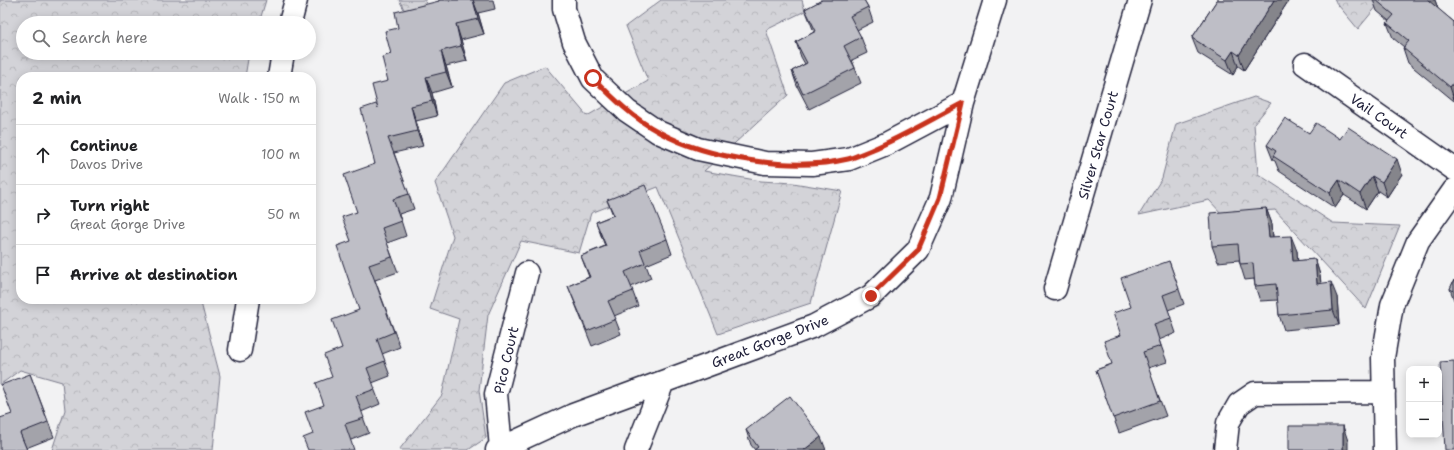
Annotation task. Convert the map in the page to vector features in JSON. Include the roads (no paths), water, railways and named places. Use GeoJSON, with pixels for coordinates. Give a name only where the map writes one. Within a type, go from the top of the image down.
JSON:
{"type":"FeatureCollection","features":[{"type":"Feature","properties":{"kind":"street"},"geometry":{"type":"LineString","coordinates":[[292,16],[296,0]]}},
{"type":"Feature","properties":{"kind":"street"},"geometry":{"type":"LineString","coordinates":[[564,0],[564,9],[574,42],[593,78],[627,111],[658,132],[698,149],[765,163],[812,164],[849,159],[886,144],[963,103]]}},
{"type":"Feature","properties":{"kind":"street","name":"Great Gorge Drive"},"geometry":{"type":"LineString","coordinates":[[499,449],[573,415],[814,326],[871,296],[918,250],[940,198],[963,103],[995,0]]}},
{"type":"Feature","properties":{"kind":"street","name":"Silver Star Court"},"geometry":{"type":"LineString","coordinates":[[1055,289],[1140,0]]}},
{"type":"Feature","properties":{"kind":"street"},"geometry":{"type":"LineString","coordinates":[[280,72],[282,60]]}},
{"type":"Feature","properties":{"kind":"street","name":"Vail Court"},"geometry":{"type":"LineString","coordinates":[[1305,64],[1454,169]]}},
{"type":"Feature","properties":{"kind":"street"},"geometry":{"type":"LineString","coordinates":[[1385,450],[1383,358],[1392,305],[1418,241],[1454,190]]}},
{"type":"Feature","properties":{"kind":"street","name":"Pico Court"},"geometry":{"type":"LineString","coordinates":[[499,449],[496,394],[527,273]]}},
{"type":"Feature","properties":{"kind":"street"},"geometry":{"type":"LineString","coordinates":[[240,350],[247,304]]}},
{"type":"Feature","properties":{"kind":"street"},"geometry":{"type":"LineString","coordinates":[[636,450],[663,382]]}},
{"type":"Feature","properties":{"kind":"street"},"geometry":{"type":"LineString","coordinates":[[1225,450],[1228,423],[1238,404],[1255,392],[1384,392]]}}]}
